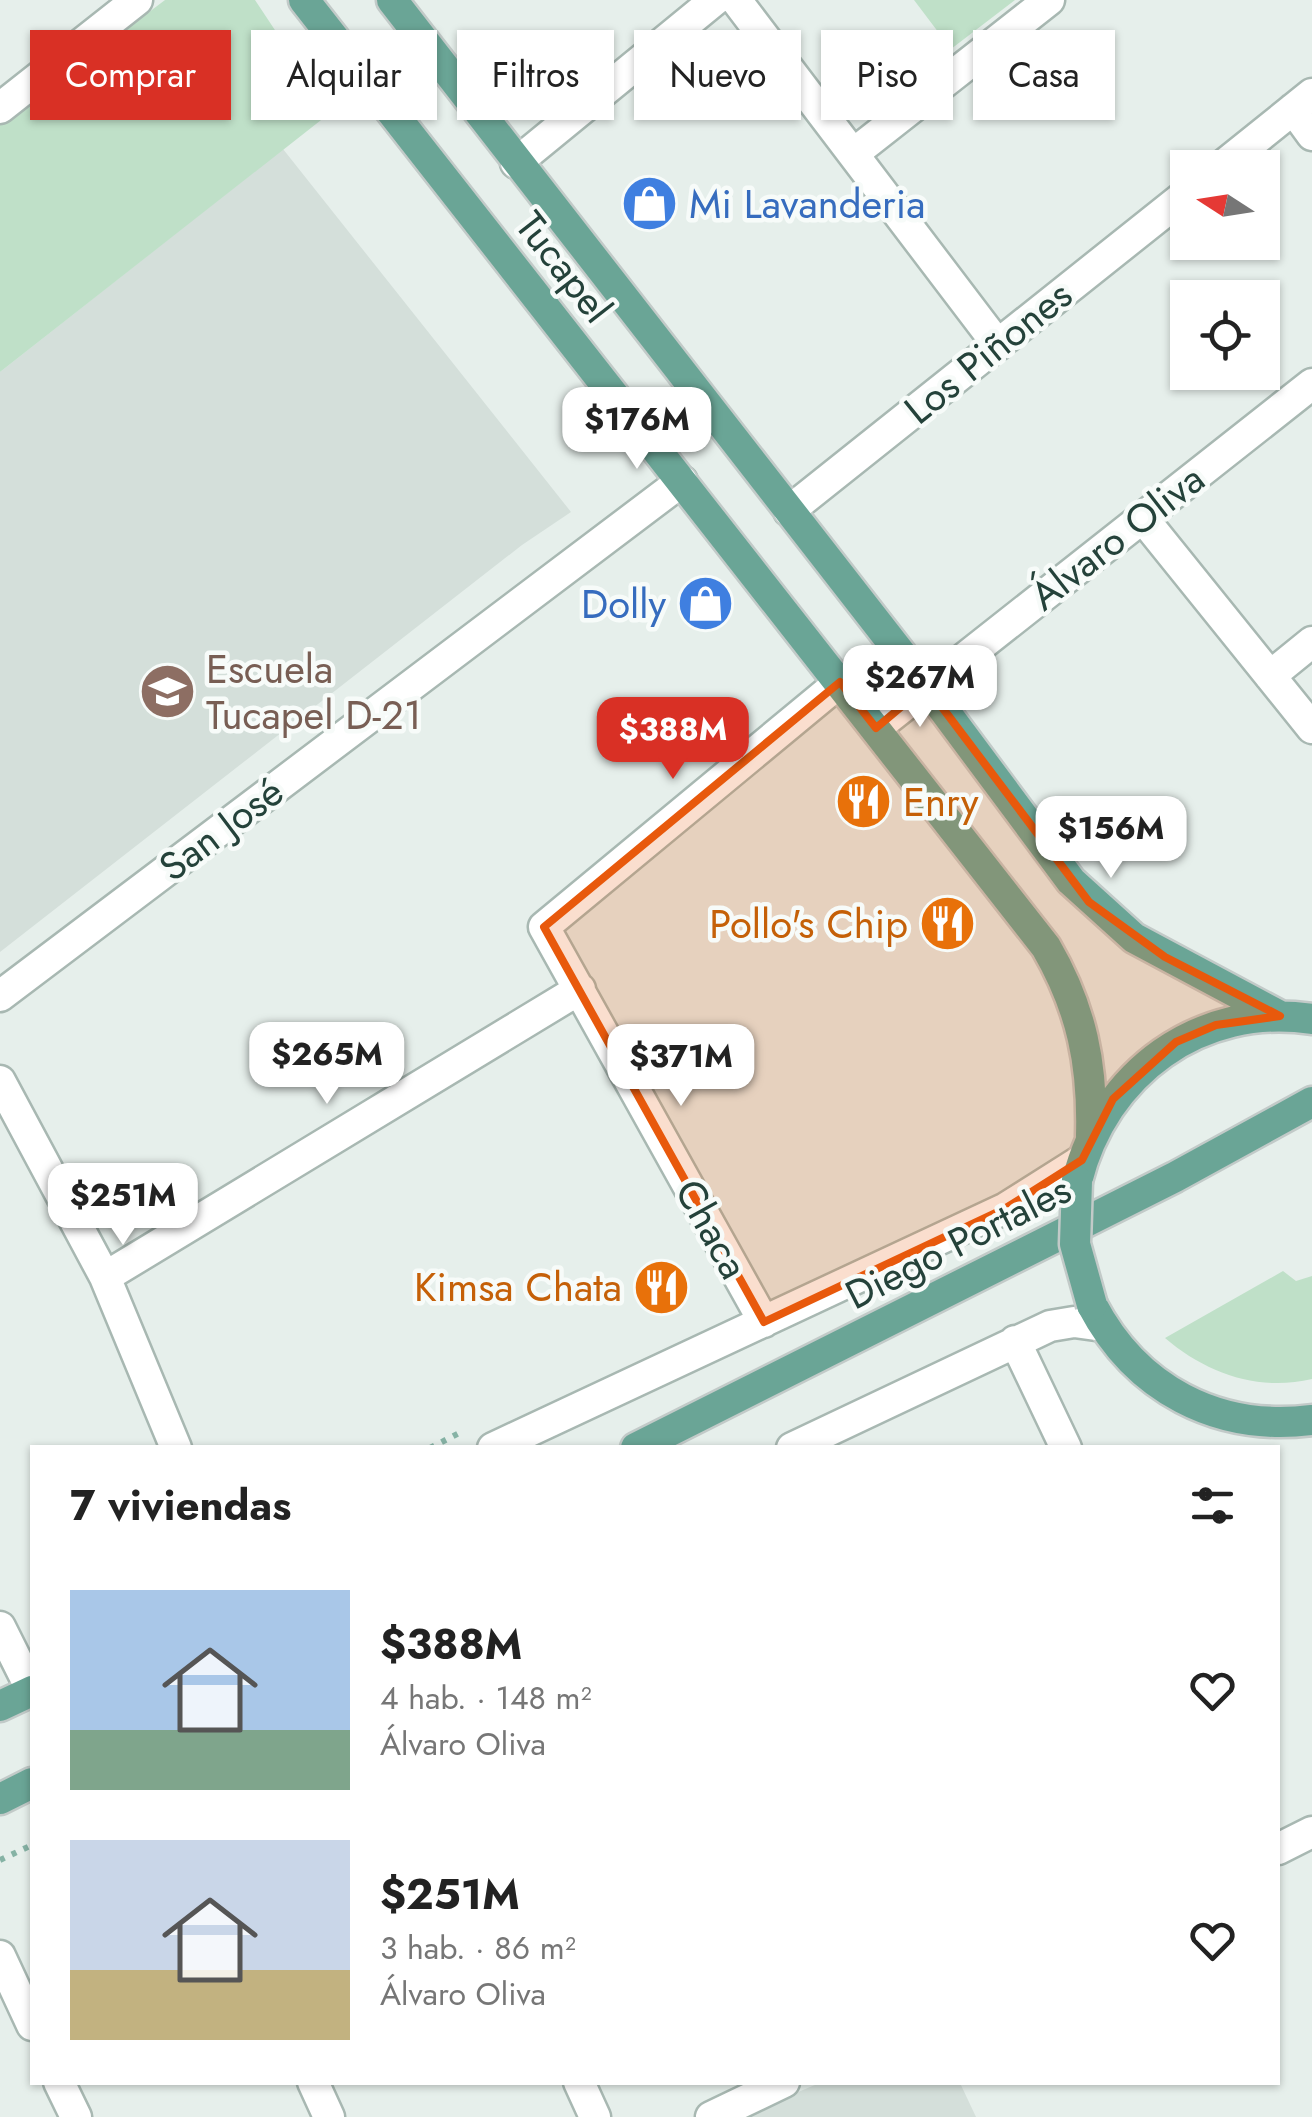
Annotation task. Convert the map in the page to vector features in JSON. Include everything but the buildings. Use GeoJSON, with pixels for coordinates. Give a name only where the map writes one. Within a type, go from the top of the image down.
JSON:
{"type":"FeatureCollection","features":[{"type":"Feature","properties":{"kind":"main road","name":"Tucapel"},"geometry":{"type":"LineString","coordinates":[[304,0],[1017,907],[1062,975],[1076,1005],[1091,1065],[1075,1244],[1097,1315]]}},
{"type":"Feature","properties":{"kind":"main road","name":"Tucapel"},"geometry":{"type":"LineString","coordinates":[[392,0],[926,686],[1033,834],[1090,902],[1165,956],[1300,1015]]}},
{"type":"Feature","properties":{"kind":"main road"},"geometry":{"type":"LineString","coordinates":[[1084,1159],[1127,1082],[1176,1042],[1216,1024],[1300,1015]]}},
{"type":"Feature","properties":{"kind":"main road","name":"Diego Portales"},"geometry":{"type":"LineString","coordinates":[[642,1445],[1176,1178],[1312,1102]]}},
{"type":"Feature","properties":{"kind":"main road"},"geometry":{"type":"LineString","coordinates":[[1097,1315],[1142,1372],[1192,1405],[1238,1420],[1312,1420]]}},
{"type":"Feature","properties":{"kind":"main road"},"geometry":{"type":"LineString","coordinates":[[0,1706],[30,1692]]}},
{"type":"Feature","properties":{"kind":"main road"},"geometry":{"type":"LineString","coordinates":[[0,1799],[30,1785]]}},
{"type":"Feature","properties":{"kind":"street"},"geometry":{"type":"LineString","coordinates":[[0,108],[138,0]]}},
{"type":"Feature","properties":{"kind":"street"},"geometry":{"type":"LineString","coordinates":[[516,162],[715,0]]}},
{"type":"Feature","properties":{"kind":"street"},"geometry":{"type":"LineString","coordinates":[[736,0],[998,344]]}},
{"type":"Feature","properties":{"kind":"street"},"geometry":{"type":"LineString","coordinates":[[853,154],[1049,0]]}},
{"type":"Feature","properties":{"kind":"street"},"geometry":{"type":"LineString","coordinates":[[1242,150],[1302,101],[1312,134]]}},
{"type":"Feature","properties":{"kind":"street","name":"Los Piñones"},"geometry":{"type":"LineString","coordinates":[[789,511],[1170,207]]}},
{"type":"Feature","properties":{"kind":"street","name":"Álvaro Oliva"},"geometry":{"type":"LineString","coordinates":[[876,728],[1312,384]]}},
{"type":"Feature","properties":{"kind":"street","name":"San José"},"geometry":{"type":"LineString","coordinates":[[0,996],[682,481]]}},
{"type":"Feature","properties":{"kind":"street"},"geometry":{"type":"LineString","coordinates":[[1142,518],[1312,728]]}},
{"type":"Feature","properties":{"kind":"street"},"geometry":{"type":"LineString","coordinates":[[1270,676],[1312,642]]}},
{"type":"Feature","properties":{"kind":"street","name":"Chaca"},"geometry":{"type":"LineString","coordinates":[[764,1322],[544,927],[840,682]]}},
{"type":"Feature","properties":{"kind":"street"},"geometry":{"type":"LineString","coordinates":[[104,1278],[580,988]]}},
{"type":"Feature","properties":{"kind":"street"},"geometry":{"type":"LineString","coordinates":[[0,1082],[104,1278],[175,1445]]}},
{"type":"Feature","properties":{"kind":"street","name":"Diego Portales"},"geometry":{"type":"LineString","coordinates":[[499,1445],[1006,1208],[1084,1159]]}},
{"type":"Feature","properties":{"kind":"street"},"geometry":{"type":"LineString","coordinates":[[797,1445],[1016,1341],[1062,1323],[1097,1315]]}},
{"type":"Feature","properties":{"kind":"street"},"geometry":{"type":"LineString","coordinates":[[1016,1341],[1065,1445]]}},
{"type":"Feature","properties":{"kind":"street"},"geometry":{"type":"LineString","coordinates":[[0,1627],[30,1687]]}},
{"type":"Feature","properties":{"kind":"street"},"geometry":{"type":"LineString","coordinates":[[1280,1847],[1312,1832]]}},
{"type":"Feature","properties":{"kind":"street"},"geometry":{"type":"LineString","coordinates":[[0,1956],[30,2021]]}},
{"type":"Feature","properties":{"kind":"street"},"geometry":{"type":"LineString","coordinates":[[61,2085],[76,2117]]}},
{"type":"Feature","properties":{"kind":"street"},"geometry":{"type":"LineString","coordinates":[[314,2085],[329,2117]]}},
{"type":"Feature","properties":{"kind":"street"},"geometry":{"type":"LineString","coordinates":[[580,2085],[595,2117]]}},
{"type":"Feature","properties":{"kind":"street"},"geometry":{"type":"LineString","coordinates":[[711,2117],[778,2085]]}},
{"type":"Feature","properties":{"kind":"path"},"geometry":{"type":"LineString","coordinates":[[0,1860],[30,1846]]}},
{"type":"Feature","properties":{"kind":"highlighted area"},"geometry":{"type":"Polygon","coordinates":[[[840,682],[876,728],[926,686],[1089,902],[1165,957],[1280,1016],[1216,1025],[1176,1042],[1113,1099],[1082,1160],[1006,1208],[764,1322],[544,927],[840,682]]]}},
{"type":"Feature","properties":{"kind":"shaded area","name":"Escuela Tucapel D-21"},"geometry":{"type":"Polygon","coordinates":[[[283,149],[571,512],[522,545],[0,952],[0,372],[283,149]]]}},
{"type":"Feature","properties":{"kind":"shaded area"},"geometry":{"type":"Polygon","coordinates":[[[815,2085],[961,2085],[976,2117],[739,2117],[815,2085]]]}},
{"type":"Feature","properties":{"kind":"green space"},"geometry":{"type":"Polygon","coordinates":[[[165,0],[255,0],[275,30],[251,30],[251,120],[321,120],[0,372],[0,125],[30,102],[30,120],[231,120],[231,30],[125,30],[165,0]]]}},
{"type":"Feature","properties":{"kind":"green space"},"geometry":{"type":"Polygon","coordinates":[[[914,0],[1015,0],[953,47],[953,30],[937,30],[914,0]]]}},
{"type":"Feature","properties":{"kind":"green space"},"geometry":{"type":"Polygon","coordinates":[[[1283,1271],[1296,1281],[1312,1276],[1312,1379],[1272,1383],[1234,1376],[1198,1361],[1165,1338],[1283,1271]]]}},
{"type":"Feature","properties":{"kind":"place","name":"Mi Lavanderia"},"geometry":{"type":"Point","coordinates":[650,204]}},
{"type":"Feature","properties":{"kind":"place","name":"Dolly"},"geometry":{"type":"Point","coordinates":[705,604]}},
{"type":"Feature","properties":{"kind":"place","name":"Escuela Tucapel D-21"},"geometry":{"type":"Point","coordinates":[167,692]}},
{"type":"Feature","properties":{"kind":"place","name":"Enry"},"geometry":{"type":"Point","coordinates":[864,802]}},
{"type":"Feature","properties":{"kind":"place","name":"Pollo's Chip"},"geometry":{"type":"Point","coordinates":[947,924]}},
{"type":"Feature","properties":{"kind":"place","name":"Kimsa Chata"},"geometry":{"type":"Point","coordinates":[661,1287]}}]}
